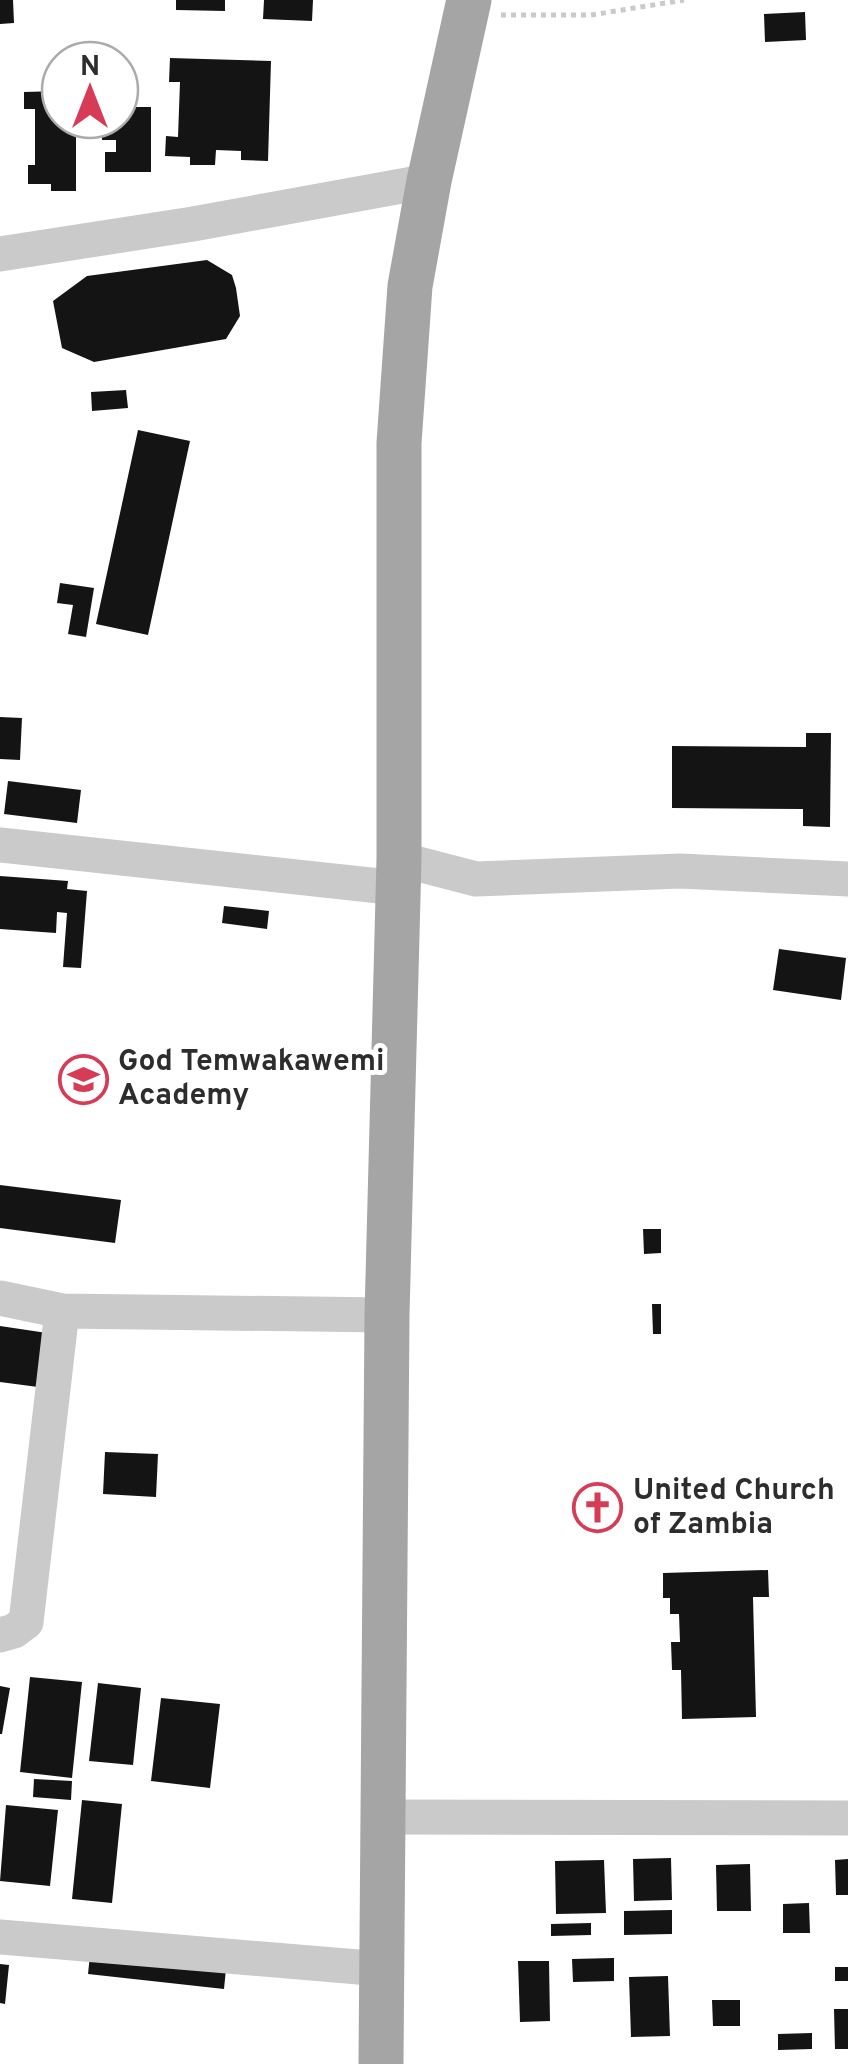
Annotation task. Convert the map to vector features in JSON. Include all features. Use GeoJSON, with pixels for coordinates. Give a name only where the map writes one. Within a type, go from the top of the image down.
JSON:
{"type":"FeatureCollection","features":[{"type":"Feature","properties":{"kind":"main road"},"geometry":{"type":"LineString","coordinates":[[381,2064],[387,1315],[398,874],[399,443],[410,286],[466,7]]}},
{"type":"Feature","properties":{"kind":"street"},"geometry":{"type":"LineString","coordinates":[[0,254],[429,181]]}},
{"type":"Feature","properties":{"kind":"street"},"geometry":{"type":"LineString","coordinates":[[0,845],[476,879],[680,871],[848,879]]}},
{"type":"Feature","properties":{"kind":"street"},"geometry":{"type":"LineString","coordinates":[[0,1298],[62,1311],[387,1315]]}},
{"type":"Feature","properties":{"kind":"street"},"geometry":{"type":"LineString","coordinates":[[0,1635],[26,1622],[62,1311]]}},
{"type":"Feature","properties":{"kind":"street"},"geometry":{"type":"LineString","coordinates":[[382,1817],[848,1818]]}},
{"type":"Feature","properties":{"kind":"street"},"geometry":{"type":"LineString","coordinates":[[0,1936],[382,1969]]}},
{"type":"Feature","properties":{"kind":"path"},"geometry":{"type":"LineString","coordinates":[[466,7],[592,14],[684,0]]}},
{"type":"Feature","properties":{"kind":"building"},"geometry":{"type":"Polygon","coordinates":[[[0,0],[13,0],[14,23],[0,24],[0,0]]]}},
{"type":"Feature","properties":{"kind":"building"},"geometry":{"type":"Polygon","coordinates":[[[176,0],[225,0],[225,11],[176,10],[176,0]]]}},
{"type":"Feature","properties":{"kind":"building"},"geometry":{"type":"Polygon","coordinates":[[[264,0],[313,0],[312,21],[263,19],[264,0]]]}},
{"type":"Feature","properties":{"kind":"building"},"geometry":{"type":"Polygon","coordinates":[[[805,12],[806,40],[765,42],[764,14],[805,12]]]}},
{"type":"Feature","properties":{"kind":"building"},"geometry":{"type":"Polygon","coordinates":[[[170,58],[271,61],[268,161],[241,160],[241,151],[216,150],[215,165],[190,165],[190,157],[165,156],[166,136],[178,137],[180,82],[169,82],[170,58]]]}},
{"type":"Feature","properties":{"kind":"building"},"geometry":{"type":"Polygon","coordinates":[[[24,92],[40,92],[40,140],[76,140],[76,191],[51,191],[51,184],[28,184],[28,165],[35,165],[35,109],[24,109],[24,92]]]}},
{"type":"Feature","properties":{"kind":"building"},"geometry":{"type":"Polygon","coordinates":[[[140,107],[151,107],[151,172],[105,172],[105,152],[116,152],[116,140],[140,140],[140,107]]]}},
{"type":"Feature","properties":{"kind":"building"},"geometry":{"type":"Polygon","coordinates":[[[207,260],[232,275],[236,288],[240,316],[226,339],[94,362],[62,348],[53,301],[87,276],[207,260]]]}},
{"type":"Feature","properties":{"kind":"building"},"geometry":{"type":"Polygon","coordinates":[[[126,390],[128,408],[92,411],[91,392],[126,390]]]}},
{"type":"Feature","properties":{"kind":"building"},"geometry":{"type":"Polygon","coordinates":[[[138,430],[190,441],[148,635],[96,624],[138,430]]]}},
{"type":"Feature","properties":{"kind":"building"},"geometry":{"type":"Polygon","coordinates":[[[60,583],[94,588],[86,637],[68,634],[73,605],[57,603],[60,583]]]}},
{"type":"Feature","properties":{"kind":"building"},"geometry":{"type":"Polygon","coordinates":[[[0,717],[22,718],[20,760],[0,759],[0,717]]]}},
{"type":"Feature","properties":{"kind":"building"},"geometry":{"type":"Polygon","coordinates":[[[806,733],[831,733],[830,827],[803,826],[803,809],[672,808],[672,746],[806,747],[806,733]]]}},
{"type":"Feature","properties":{"kind":"building"},"geometry":{"type":"Polygon","coordinates":[[[8,781],[81,790],[77,823],[4,814],[8,781]]]}},
{"type":"Feature","properties":{"kind":"building"},"geometry":{"type":"Polygon","coordinates":[[[0,876],[68,881],[67,889],[87,891],[81,968],[63,967],[67,913],[57,912],[56,933],[0,929],[0,876]]]}},
{"type":"Feature","properties":{"kind":"building"},"geometry":{"type":"Polygon","coordinates":[[[224,906],[269,911],[267,929],[222,923],[224,906]]]}},
{"type":"Feature","properties":{"kind":"building"},"geometry":{"type":"Polygon","coordinates":[[[779,949],[846,958],[841,1000],[773,990],[779,949]]]}},
{"type":"Feature","properties":{"kind":"building"},"geometry":{"type":"Polygon","coordinates":[[[0,1185],[121,1200],[115,1243],[0,1228],[0,1185]]]}},
{"type":"Feature","properties":{"kind":"building"},"geometry":{"type":"Polygon","coordinates":[[[643,1229],[661,1229],[661,1253],[644,1254],[643,1229]]]}},
{"type":"Feature","properties":{"kind":"building"},"geometry":{"type":"Polygon","coordinates":[[[652,1304],[661,1304],[661,1334],[653,1334],[652,1304]]]}},
{"type":"Feature","properties":{"kind":"building"},"geometry":{"type":"Polygon","coordinates":[[[0,1326],[47,1333],[38,1387],[0,1382],[0,1326]]]}},
{"type":"Feature","properties":{"kind":"building"},"geometry":{"type":"Polygon","coordinates":[[[105,1452],[158,1454],[156,1497],[103,1494],[105,1452]]]}},
{"type":"Feature","properties":{"kind":"building"},"geometry":{"type":"Polygon","coordinates":[[[768,1570],[769,1597],[753,1597],[756,1717],[682,1719],[681,1670],[672,1670],[671,1642],[680,1642],[679,1614],[670,1614],[670,1598],[663,1598],[663,1573],[768,1570]]]}},
{"type":"Feature","properties":{"kind":"building"},"geometry":{"type":"Polygon","coordinates":[[[30,1677],[82,1682],[72,1778],[20,1772],[30,1677]]]}},
{"type":"Feature","properties":{"kind":"building"},"geometry":{"type":"Polygon","coordinates":[[[98,1683],[141,1688],[133,1765],[89,1761],[98,1683]]]}},
{"type":"Feature","properties":{"kind":"building"},"geometry":{"type":"Polygon","coordinates":[[[0,1686],[10,1688],[2,1734],[0,1734],[0,1686]]]}},
{"type":"Feature","properties":{"kind":"building"},"geometry":{"type":"Polygon","coordinates":[[[161,1698],[220,1704],[210,1788],[151,1781],[161,1698]]]}},
{"type":"Feature","properties":{"kind":"building"},"geometry":{"type":"Polygon","coordinates":[[[34,1779],[72,1781],[71,1800],[33,1797],[34,1779]]]}},
{"type":"Feature","properties":{"kind":"building"},"geometry":{"type":"Polygon","coordinates":[[[82,1800],[122,1804],[112,1903],[72,1899],[82,1800]]]}},
{"type":"Feature","properties":{"kind":"building"},"geometry":{"type":"Polygon","coordinates":[[[6,1805],[58,1810],[50,1886],[0,1881],[6,1805]]]}},
{"type":"Feature","properties":{"kind":"building"},"geometry":{"type":"Polygon","coordinates":[[[671,1858],[672,1900],[634,1901],[633,1859],[671,1858]]]}},
{"type":"Feature","properties":{"kind":"building"},"geometry":{"type":"Polygon","coordinates":[[[848,1859],[848,1895],[836,1895],[835,1860],[848,1859]]]}},
{"type":"Feature","properties":{"kind":"building"},"geometry":{"type":"Polygon","coordinates":[[[604,1860],[606,1913],[556,1914],[555,1861],[604,1860]]]}},
{"type":"Feature","properties":{"kind":"building"},"geometry":{"type":"Polygon","coordinates":[[[750,1864],[751,1911],[717,1911],[716,1865],[750,1864]]]}},
{"type":"Feature","properties":{"kind":"building"},"geometry":{"type":"Polygon","coordinates":[[[809,1903],[810,1933],[783,1933],[783,1904],[809,1903]]]}},
{"type":"Feature","properties":{"kind":"building"},"geometry":{"type":"Polygon","coordinates":[[[672,1910],[672,1934],[624,1935],[624,1911],[672,1910]]]}},
{"type":"Feature","properties":{"kind":"building"},"geometry":{"type":"Polygon","coordinates":[[[591,1923],[591,1935],[551,1936],[551,1924],[591,1923]]]}},
{"type":"Feature","properties":{"kind":"building"},"geometry":{"type":"Polygon","coordinates":[[[90,1955],[226,1969],[224,1989],[88,1974],[90,1955]]]}},
{"type":"Feature","properties":{"kind":"building"},"geometry":{"type":"Polygon","coordinates":[[[614,1958],[614,1981],[573,1982],[572,1959],[614,1958]]]}},
{"type":"Feature","properties":{"kind":"building"},"geometry":{"type":"Polygon","coordinates":[[[518,1961],[549,1961],[550,2021],[520,2022],[518,1961]]]}},
{"type":"Feature","properties":{"kind":"building"},"geometry":{"type":"Polygon","coordinates":[[[0,1964],[9,1965],[5,2004],[0,2003],[0,1964]]]}},
{"type":"Feature","properties":{"kind":"building"},"geometry":{"type":"Polygon","coordinates":[[[835,1967],[848,1967],[848,1981],[835,1981],[835,1967]]]}},
{"type":"Feature","properties":{"kind":"building"},"geometry":{"type":"Polygon","coordinates":[[[668,1976],[670,2036],[631,2037],[629,1977],[668,1976]]]}},
{"type":"Feature","properties":{"kind":"building"},"geometry":{"type":"Polygon","coordinates":[[[712,2000],[740,2000],[740,2026],[713,2026],[712,2000]]]}},
{"type":"Feature","properties":{"kind":"building"},"geometry":{"type":"Polygon","coordinates":[[[834,2009],[848,2009],[848,2049],[835,2049],[834,2009]]]}},
{"type":"Feature","properties":{"kind":"building"},"geometry":{"type":"Polygon","coordinates":[[[812,2033],[812,2049],[778,2050],[778,2034],[812,2033]]]}},
{"type":"Feature","properties":{"kind":"place","name":"God Temwakawemi Academy"},"geometry":{"type":"Point","coordinates":[83,1079]}},
{"type":"Feature","properties":{"kind":"place","name":"United Church of Zambia"},"geometry":{"type":"Point","coordinates":[598,1508]}}]}
